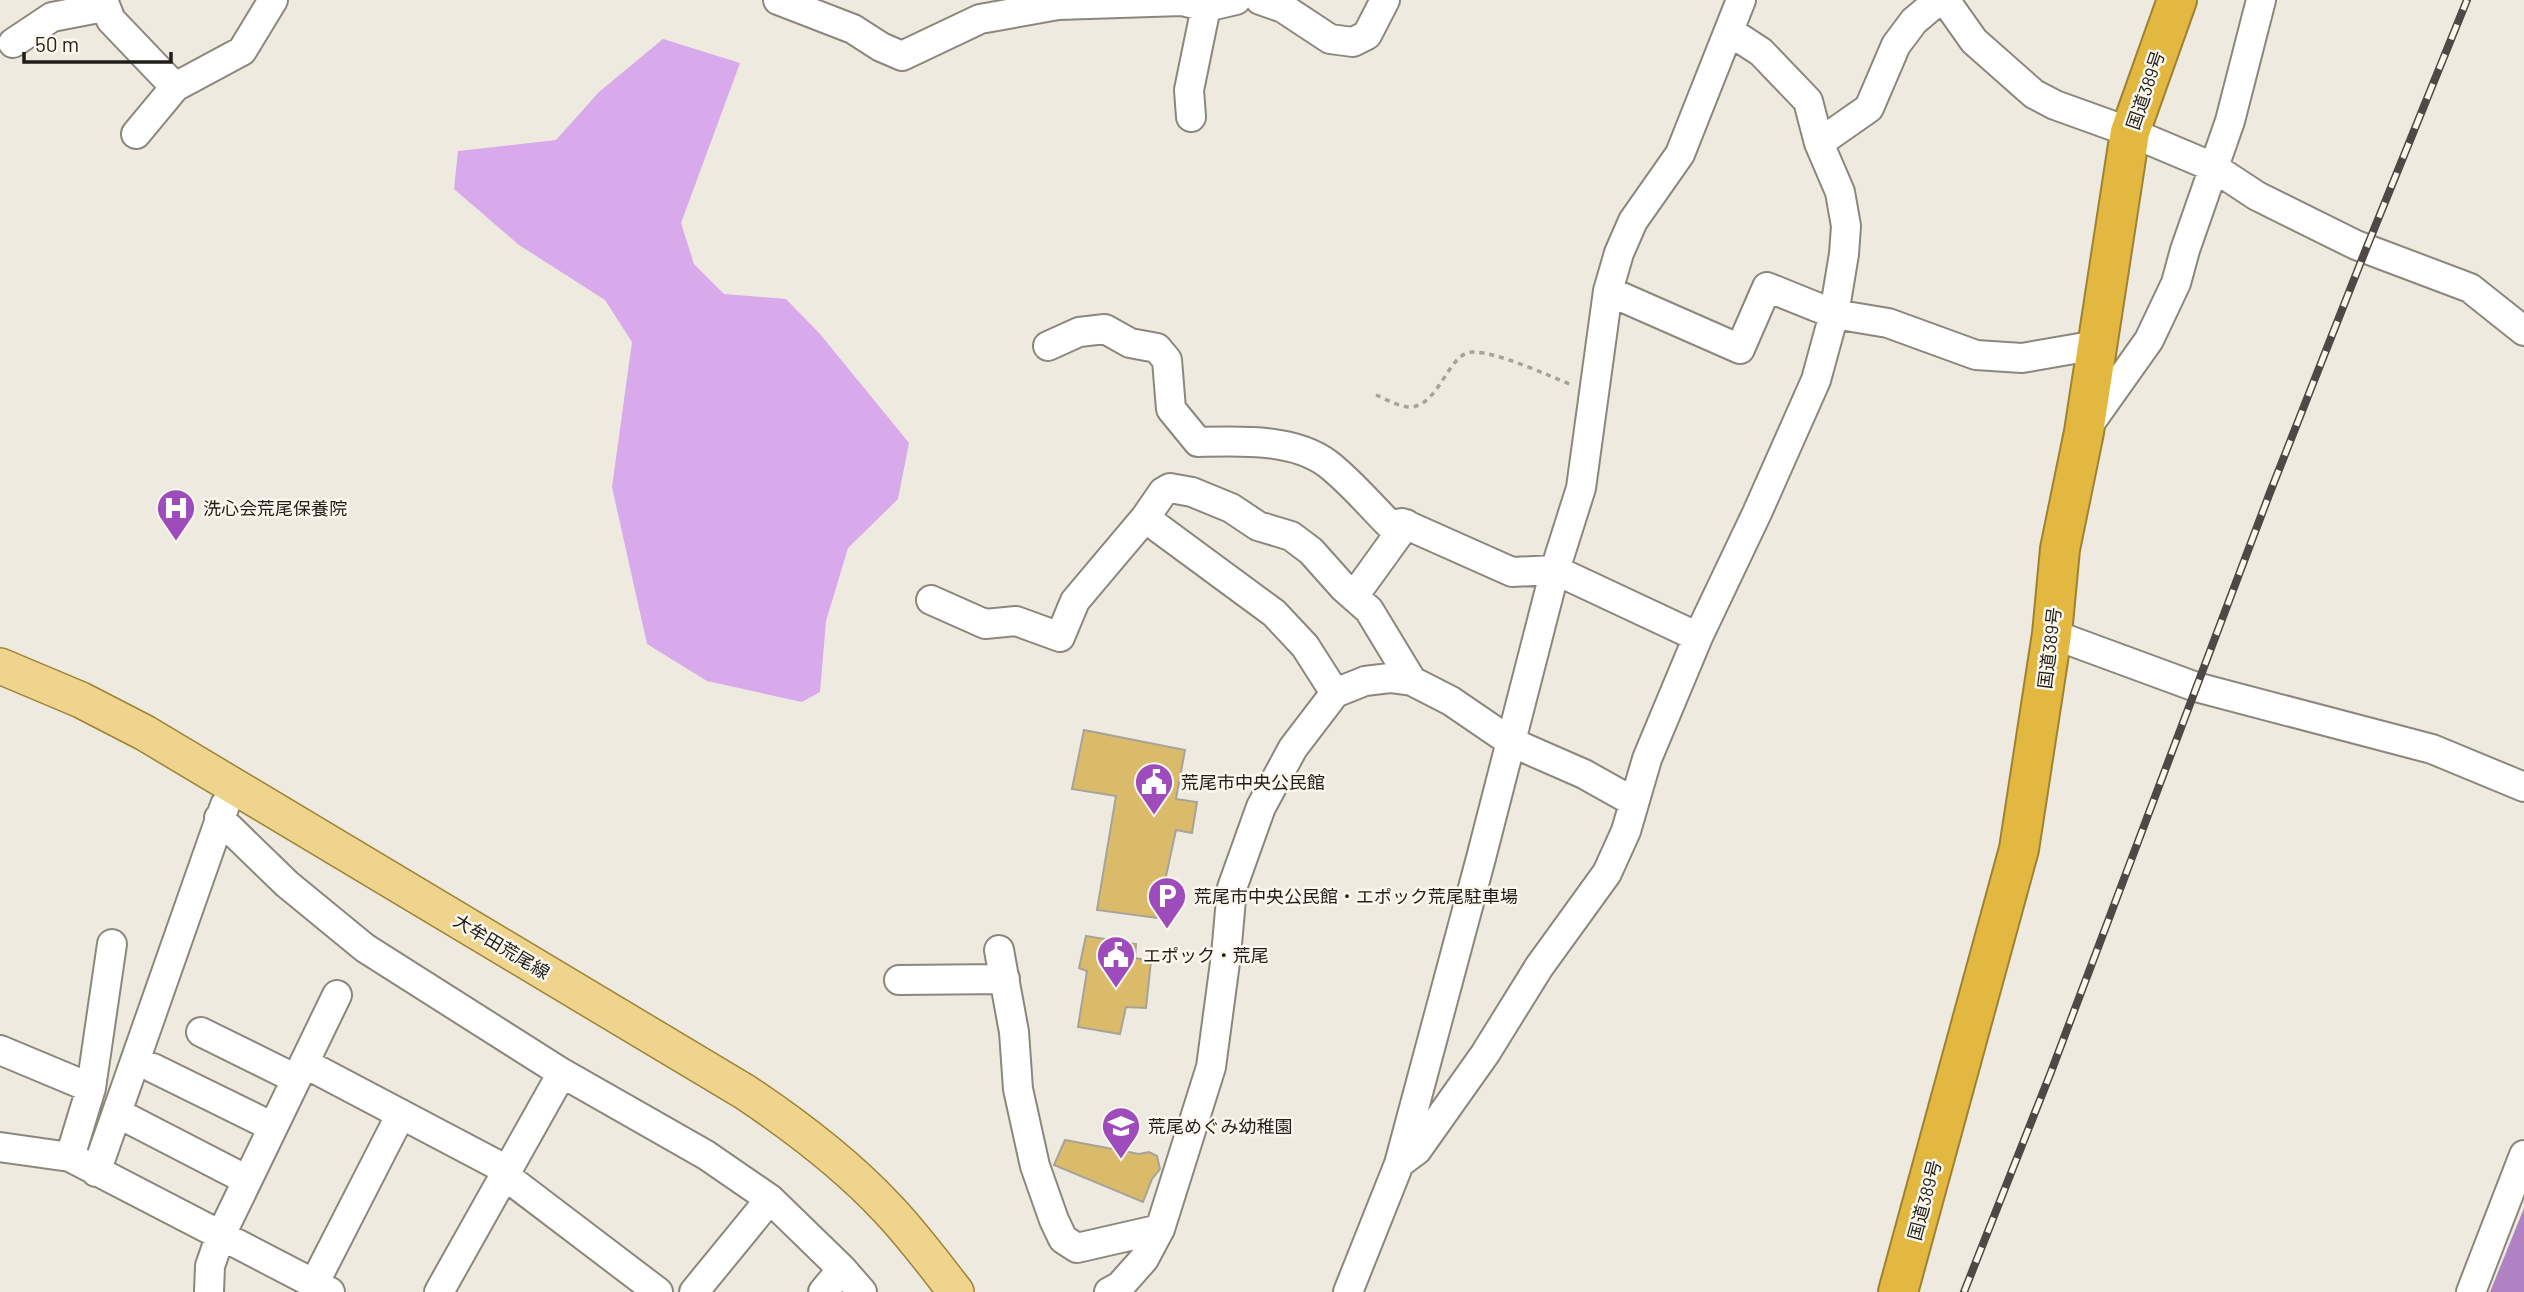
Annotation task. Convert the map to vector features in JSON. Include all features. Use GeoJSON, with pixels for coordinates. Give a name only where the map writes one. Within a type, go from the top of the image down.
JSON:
{"type":"FeatureCollection","features":[{"type":"Feature","properties":{"kind":"highway","name":"国道389号"},"geometry":{"type":"LineString","coordinates":[[1898,1292],[2019,849],[2052,634],[2060,549],[2084,432],[2130,132],[2177,0]]}},
{"type":"Feature","properties":{"kind":"main road","name":"大牟田荒尾線"},"geometry":{"type":"LineString","coordinates":[[0,666],[81,700],[233,784],[745,1092],[796,1127],[888,1208],[956,1292]]}},
{"type":"Feature","properties":{"kind":"street"},"geometry":{"type":"LineString","coordinates":[[136,134],[175,87],[242,51],[273,0]]}},
{"type":"Feature","properties":{"kind":"street"},"geometry":{"type":"LineString","coordinates":[[778,0],[853,29],[881,47],[902,56],[980,19],[1058,5],[1182,1],[1206,8],[1236,0]]}},
{"type":"Feature","properties":{"kind":"street"},"geometry":{"type":"LineString","coordinates":[[1260,0],[1283,8],[1330,39],[1353,42],[1367,35],[1385,0]]}},
{"type":"Feature","properties":{"kind":"street"},"geometry":{"type":"LineString","coordinates":[[1348,1292],[1399,1164],[1555,570],[1581,488],[1608,291],[1619,253],[1633,221],[1680,154],[1741,0]]}},
{"type":"Feature","properties":{"kind":"street"},"geometry":{"type":"LineString","coordinates":[[1819,143],[1869,108],[1896,45],[1914,21],[1939,0]]}},
{"type":"Feature","properties":{"kind":"street"},"geometry":{"type":"LineString","coordinates":[[1945,0],[1974,41],[2034,94],[2055,105],[2130,132],[2213,167],[2257,196],[2356,245],[2470,288],[2524,331]]}},
{"type":"Feature","properties":{"kind":"street"},"geometry":{"type":"LineString","coordinates":[[2084,432],[2150,340],[2176,284],[2230,121],[2261,0]]}},
{"type":"Feature","properties":{"kind":"street"},"geometry":{"type":"LineString","coordinates":[[13,43],[52,17],[103,3],[111,20],[175,87]]}},
{"type":"Feature","properties":{"kind":"street"},"geometry":{"type":"LineString","coordinates":[[1191,117],[1189,90],[1206,8]]}},
{"type":"Feature","properties":{"kind":"street"},"geometry":{"type":"LineString","coordinates":[[1399,1164],[1417,1150],[1485,1054],[1539,967],[1606,873],[1626,831],[1647,759],[1698,637],[1816,380],[1835,314],[1846,226],[1840,192],[1819,143],[1808,101],[1761,52],[1729,31]]}},
{"type":"Feature","properties":{"kind":"street"},"geometry":{"type":"LineString","coordinates":[[1608,291],[1740,349],[1767,287],[1835,314],[1888,323],[1976,355],[2022,358],[2097,345]]}},
{"type":"Feature","properties":{"kind":"street"},"geometry":{"type":"LineString","coordinates":[[1048,346],[1079,332],[1105,328],[1130,343],[1157,348],[1167,360],[1171,409],[1198,442],[1256,441],[1307,452],[1328,464],[1390,525],[1406,524],[1513,572],[1555,570],[1698,637]]}},
{"type":"Feature","properties":{"kind":"street"},"geometry":{"type":"LineString","coordinates":[[931,600],[985,624],[1016,621],[1060,637],[1075,601],[1145,518],[1163,492],[1170,488],[1192,492],[1231,508],[1258,526],[1291,536],[1311,551],[1369,610],[1412,681]]}},
{"type":"Feature","properties":{"kind":"street"},"geometry":{"type":"LineString","coordinates":[[1145,518],[1274,613],[1306,646],[1335,693]]}},
{"type":"Feature","properties":{"kind":"street"},"geometry":{"type":"LineString","coordinates":[[1354,596],[1406,524]]}},
{"type":"Feature","properties":{"kind":"street"},"geometry":{"type":"LineString","coordinates":[[2052,634],[2196,687],[2432,749],[2524,788]]}},
{"type":"Feature","properties":{"kind":"street"},"geometry":{"type":"LineString","coordinates":[[1109,1292],[1120,1286],[1144,1259],[1160,1229],[1211,1067],[1232,888],[1261,807],[1293,748],[1335,693],[1365,681],[1390,678],[1412,681],[1451,701],[1511,742],[1584,774],[1634,802]]}},
{"type":"Feature","properties":{"kind":"street"},"geometry":{"type":"LineString","coordinates":[[96,1172],[233,784]]}},
{"type":"Feature","properties":{"kind":"street"},"geometry":{"type":"LineString","coordinates":[[219,818],[287,884],[365,948],[562,1073],[706,1155],[770,1199],[862,1292]]}},
{"type":"Feature","properties":{"kind":"street"},"geometry":{"type":"LineString","coordinates":[[70,1157],[91,1088],[112,944]]}},
{"type":"Feature","properties":{"kind":"street"},"geometry":{"type":"LineString","coordinates":[[999,950],[1014,1031],[1018,1089],[1035,1166],[1063,1239],[1077,1248],[1160,1229]]}},
{"type":"Feature","properties":{"kind":"street"},"geometry":{"type":"LineString","coordinates":[[899,980],[1004,979]]}},
{"type":"Feature","properties":{"kind":"street"},"geometry":{"type":"LineString","coordinates":[[209,1292],[210,1266],[220,1237],[337,995]]}},
{"type":"Feature","properties":{"kind":"street"},"geometry":{"type":"LineString","coordinates":[[201,1032],[401,1114],[506,1173],[658,1292]]}},
{"type":"Feature","properties":{"kind":"street"},"geometry":{"type":"LineString","coordinates":[[0,1050],[91,1088]]}},
{"type":"Feature","properties":{"kind":"street"},"geometry":{"type":"LineString","coordinates":[[153,1068],[273,1127]]}},
{"type":"Feature","properties":{"kind":"street"},"geometry":{"type":"LineString","coordinates":[[439,1292],[562,1073]]}},
{"type":"Feature","properties":{"kind":"street"},"geometry":{"type":"LineString","coordinates":[[0,1147],[70,1157],[322,1288],[401,1114]]}},
{"type":"Feature","properties":{"kind":"street"},"geometry":{"type":"LineString","coordinates":[[130,1119],[247,1180]]}},
{"type":"Feature","properties":{"kind":"street"},"geometry":{"type":"LineString","coordinates":[[2471,1292],[2524,1155]]}},
{"type":"Feature","properties":{"kind":"street"},"geometry":{"type":"LineString","coordinates":[[701,1290],[770,1199]]}},
{"type":"Feature","properties":{"kind":"street"},"geometry":{"type":"LineString","coordinates":[[823,1292],[842,1269]]}},
{"type":"Feature","properties":{"kind":"path"},"geometry":{"type":"LineString","coordinates":[[1376,395],[1409,407],[1426,402],[1462,354],[1473,351],[1511,361],[1594,394]]}},
{"type":"Feature","properties":{"kind":"shaded area"},"geometry":{"type":"Polygon","coordinates":[[[663,39],[740,63],[681,223],[694,264],[724,294],[786,299],[820,334],[909,443],[898,499],[848,548],[826,621],[820,692],[802,702],[707,681],[647,644],[612,487],[632,342],[605,300],[519,245],[454,189],[458,151],[556,140],[599,92],[663,39]]]}},
{"type":"Feature","properties":{"kind":"shaded area"},"geometry":{"type":"Polygon","coordinates":[[[2524,1208],[2524,1292],[2490,1292],[2524,1208]]]}},
{"type":"Feature","properties":{"kind":"building","name":"荒尾市中央公民館"},"geometry":{"type":"Polygon","coordinates":[[[1084,730],[1185,750],[1176,799],[1197,802],[1192,833],[1176,830],[1157,918],[1097,910],[1116,796],[1072,789],[1084,730]]]}},
{"type":"Feature","properties":{"kind":"building","name":"エポック・荒尾"},"geometry":{"type":"Polygon","coordinates":[[[1086,936],[1136,944],[1135,958],[1151,961],[1146,1008],[1126,1007],[1120,1034],[1078,1027],[1087,971],[1079,968],[1086,936]]]}},
{"type":"Feature","properties":{"kind":"building","name":"荒尾めぐみ幼稚園"},"geometry":{"type":"Polygon","coordinates":[[[1065,1140],[1139,1154],[1149,1152],[1157,1156],[1160,1169],[1152,1179],[1143,1202],[1054,1165],[1065,1140]]]}},
{"type":"Feature","properties":{"kind":"railway"},"geometry":{"type":"LineString","coordinates":[[1964,1292],[2051,1072],[2269,495],[2467,0]]}},
{"type":"Feature","properties":{"kind":"place","name":"洗心会荒尾保養院"},"geometry":{"type":"Point","coordinates":[176,542]}},
{"type":"Feature","properties":{"kind":"place","name":"荒尾市中央公民館"},"geometry":{"type":"Point","coordinates":[1154,816]}},
{"type":"Feature","properties":{"kind":"place","name":"荒尾市中央公民館・エポック荒尾駐車場"},"geometry":{"type":"Point","coordinates":[1167,930]}},
{"type":"Feature","properties":{"kind":"place","name":"エポック・荒尾"},"geometry":{"type":"Point","coordinates":[1116,989]}},
{"type":"Feature","properties":{"kind":"place","name":"荒尾めぐみ幼稚園"},"geometry":{"type":"Point","coordinates":[1121,1160]}}]}
